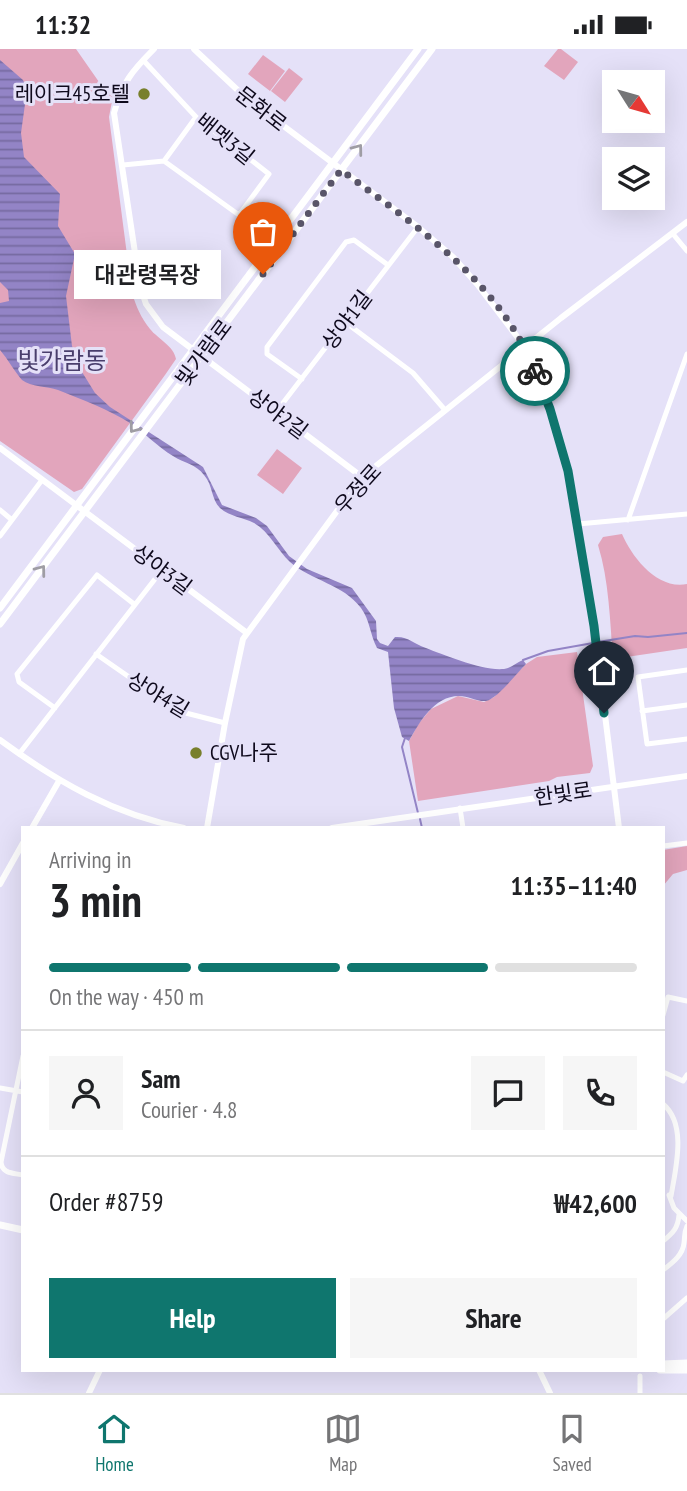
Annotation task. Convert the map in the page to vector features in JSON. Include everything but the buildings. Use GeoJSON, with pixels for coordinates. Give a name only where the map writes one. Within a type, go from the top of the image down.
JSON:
{"type":"FeatureCollection","features":[{"type":"Feature","properties":{"kind":"main road","name":"빛가람로"},"geometry":{"type":"LineString","coordinates":[[0,608],[418,49]]}},
{"type":"Feature","properties":{"kind":"main road","name":"빛가람로"},"geometry":{"type":"LineString","coordinates":[[0,624],[432,49]]}},
{"type":"Feature","properties":{"kind":"main road"},"geometry":{"type":"LineString","coordinates":[[0,1225],[21,1230]]}},
{"type":"Feature","properties":{"kind":"main road"},"geometry":{"type":"LineString","coordinates":[[665,1364],[687,1363]]}},
{"type":"Feature","properties":{"kind":"main road"},"geometry":{"type":"LineString","coordinates":[[665,1370],[687,1370]]}},
{"type":"Feature","properties":{"kind":"street"},"geometry":{"type":"LineString","coordinates":[[154,49],[129,74],[114,113],[143,297],[159,323],[193,352]]}},
{"type":"Feature","properties":{"kind":"street","name":"문화로"},"geometry":{"type":"LineString","coordinates":[[194,49],[245,97],[418,227],[465,270],[525,347],[550,409],[568,471],[594,626],[619,826]]}},
{"type":"Feature","properties":{"kind":"street","name":"배멧3길"},"geometry":{"type":"LineString","coordinates":[[143,60],[196,117],[269,174],[239,215],[164,161]]}},
{"type":"Feature","properties":{"kind":"street"},"geometry":{"type":"LineString","coordinates":[[123,165],[164,161],[196,117]]}},
{"type":"Feature","properties":{"kind":"street","name":"우정로"},"geometry":{"type":"LineString","coordinates":[[207,826],[225,723],[240,652],[247,633],[362,477],[687,222]]}},
{"type":"Feature","properties":{"kind":"street","name":"상야1길"},"geometry":{"type":"LineString","coordinates":[[276,412],[418,227]]}},
{"type":"Feature","properties":{"kind":"street"},"geometry":{"type":"LineString","coordinates":[[673,234],[687,251]]}},
{"type":"Feature","properties":{"kind":"street"},"geometry":{"type":"LineString","coordinates":[[302,379],[267,354],[267,347],[346,241],[354,240],[388,265]]}},
{"type":"Feature","properties":{"kind":"street"},"geometry":{"type":"LineString","coordinates":[[345,322],[413,373],[445,410]]}},
{"type":"Feature","properties":{"kind":"street","name":"상야2길"},"geometry":{"type":"LineString","coordinates":[[193,352],[362,477]]}},
{"type":"Feature","properties":{"kind":"street"},"geometry":{"type":"LineString","coordinates":[[628,520],[687,354]]}},
{"type":"Feature","properties":{"kind":"street","name":"상야3길"},"geometry":{"type":"LineString","coordinates":[[0,448],[247,633]]}},
{"type":"Feature","properties":{"kind":"street"},"geometry":{"type":"LineString","coordinates":[[0,535],[42,480]]}},
{"type":"Feature","properties":{"kind":"street"},"geometry":{"type":"LineString","coordinates":[[0,510],[12,520]]}},
{"type":"Feature","properties":{"kind":"street"},"geometry":{"type":"LineString","coordinates":[[578,524],[687,514]]}},
{"type":"Feature","properties":{"kind":"street"},"geometry":{"type":"LineString","coordinates":[[19,754],[162,570]]}},
{"type":"Feature","properties":{"kind":"street"},"geometry":{"type":"LineString","coordinates":[[55,708],[19,682],[17,674],[97,575],[134,604]]}},
{"type":"Feature","properties":{"kind":"street","name":"상야4길"},"geometry":{"type":"LineString","coordinates":[[96,654],[177,711],[225,723]]}},
{"type":"Feature","properties":{"kind":"street"},"geometry":{"type":"LineString","coordinates":[[687,670],[638,677],[647,744],[687,739]]}},
{"type":"Feature","properties":{"kind":"street"},"geometry":{"type":"LineString","coordinates":[[642,711],[687,705]]}},
{"type":"Feature","properties":{"kind":"street"},"geometry":{"type":"LineString","coordinates":[[0,740],[59,781],[108,805],[176,826]]}},
{"type":"Feature","properties":{"kind":"street","name":"한빛로"},"geometry":{"type":"LineString","coordinates":[[345,826],[687,776]]}},
{"type":"Feature","properties":{"kind":"street"},"geometry":{"type":"LineString","coordinates":[[33,826],[59,781]]}},
{"type":"Feature","properties":{"kind":"street"},"geometry":{"type":"LineString","coordinates":[[460,809],[463,826]]}},
{"type":"Feature","properties":{"kind":"street"},"geometry":{"type":"LineString","coordinates":[[665,846],[687,843]]}},
{"type":"Feature","properties":{"kind":"street"},"geometry":{"type":"LineString","coordinates":[[0,884],[21,846]]}},
{"type":"Feature","properties":{"kind":"street"},"geometry":{"type":"LineString","coordinates":[[14,857],[21,862]]}},
{"type":"Feature","properties":{"kind":"street"},"geometry":{"type":"LineString","coordinates":[[665,1008],[668,997],[687,1001]]}},
{"type":"Feature","properties":{"kind":"street"},"geometry":{"type":"LineString","coordinates":[[665,1073],[683,1081],[687,1075]]}},
{"type":"Feature","properties":{"kind":"street"},"geometry":{"type":"LineString","coordinates":[[21,1074],[2,1167],[6,1172],[21,1175]]}},
{"type":"Feature","properties":{"kind":"street"},"geometry":{"type":"LineString","coordinates":[[0,1088],[19,1092]]}},
{"type":"Feature","properties":{"kind":"street"},"geometry":{"type":"LineString","coordinates":[[665,1106],[676,1117],[681,1140],[671,1196],[665,1197],[679,1215],[687,1220]]}},
{"type":"Feature","properties":{"kind":"street"},"geometry":{"type":"LineString","coordinates":[[665,1239],[674,1232],[679,1215]]}},
{"type":"Feature","properties":{"kind":"street"},"geometry":{"type":"LineString","coordinates":[[665,1268],[677,1258],[684,1247],[687,1226]]}},
{"type":"Feature","properties":{"kind":"street"},"geometry":{"type":"LineString","coordinates":[[665,1317],[687,1298]]}},
{"type":"Feature","properties":{"kind":"street"},"geometry":{"type":"LineString","coordinates":[[89,1393],[99,1372]]}},
{"type":"Feature","properties":{"kind":"street"},"geometry":{"type":"LineString","coordinates":[[540,1372],[550,1393]]}},
{"type":"Feature","properties":{"kind":"street"},"geometry":{"type":"LineString","coordinates":[[640,1376],[640,1393]]}},
{"type":"Feature","properties":{"kind":"shaded area"},"geometry":{"type":"Polygon","coordinates":[[[0,49],[76,49],[99,82],[113,96],[109,117],[132,293],[144,321],[172,350],[176,359],[82,489],[74,492],[0,441],[0,49]]]}},
{"type":"Feature","properties":{"kind":"shaded area"},"geometry":{"type":"Polygon","coordinates":[[[558,49],[578,62],[564,80],[544,66],[558,49]]]}},
{"type":"Feature","properties":{"kind":"shaded area"},"geometry":{"type":"Polygon","coordinates":[[[263,55],[285,71],[270,91],[248,74],[263,55]]]}},
{"type":"Feature","properties":{"kind":"shaded area"},"geometry":{"type":"Polygon","coordinates":[[[0,60],[23,80],[27,90],[21,133],[24,157],[60,194],[58,226],[75,254],[66,296],[72,346],[82,372],[95,393],[110,407],[203,467],[222,505],[256,518],[267,526],[289,556],[307,569],[352,588],[376,621],[377,639],[380,643],[388,646],[395,637],[404,638],[455,659],[490,668],[508,668],[523,660],[526,664],[491,699],[480,701],[459,696],[450,697],[428,712],[409,741],[402,737],[394,708],[388,652],[377,648],[364,613],[354,600],[290,562],[260,527],[220,508],[201,471],[167,452],[130,423],[86,401],[58,390],[30,384],[20,378],[0,350],[0,303],[9,301],[8,290],[0,282],[0,60]]]}},
{"type":"Feature","properties":{"kind":"shaded area"},"geometry":{"type":"Polygon","coordinates":[[[289,68],[303,79],[285,102],[271,91],[289,68]]]}},
{"type":"Feature","properties":{"kind":"shaded area"},"geometry":{"type":"Polygon","coordinates":[[[277,449],[302,468],[283,494],[257,475],[277,449]]]}},
{"type":"Feature","properties":{"kind":"shaded area"},"geometry":{"type":"Polygon","coordinates":[[[622,534],[639,562],[656,577],[676,585],[687,584],[687,648],[613,659],[607,586],[598,545],[603,537],[622,534]]]}},
{"type":"Feature","properties":{"kind":"shaded area"},"geometry":{"type":"Polygon","coordinates":[[[577,652],[593,766],[590,773],[418,801],[409,741],[431,709],[458,696],[484,702],[494,697],[526,664],[537,657],[577,652]]]}},
{"type":"Feature","properties":{"kind":"shaded area"},"geometry":{"type":"Polygon","coordinates":[[[687,846],[687,870],[673,874],[665,884],[665,850],[687,846]]]}},
{"type":"Feature","properties":{"kind":"waterway"},"geometry":{"type":"LineString","coordinates":[[598,642],[635,636],[687,633]]}},
{"type":"Feature","properties":{"kind":"waterway"},"geometry":{"type":"LineString","coordinates":[[523,660],[548,651],[593,643]]}},
{"type":"Feature","properties":{"kind":"waterway"},"geometry":{"type":"LineString","coordinates":[[405,738],[402,747],[418,813]]}},
{"type":"Feature","properties":{"kind":"waterway"},"geometry":{"type":"LineString","coordinates":[[420,819],[422,826]]}},
{"type":"Feature","properties":{"kind":"way so far"},"geometry":{"type":"LineString","coordinates":[[263,274],[341,170],[418,227],[453,257],[517,334],[535,371]]}},
{"type":"Feature","properties":{"kind":"place","name":"레이크45호텔"},"geometry":{"type":"Point","coordinates":[144,94]}},
{"type":"Feature","properties":{"kind":"place","name":"대관령목장"},"geometry":{"type":"Point","coordinates":[263,274]}},
{"type":"Feature","properties":{"kind":"place","name":"CGV나주"},"geometry":{"type":"Point","coordinates":[196,753]}},
{"type":"Feature","properties":{"kind":"district","name":"빛가람동"},"geometry":{"type":"Point","coordinates":[62,361]}},
{"type":"Feature","properties":{"kind":"route"},"geometry":{"type":"LineString","coordinates":[[535,371],[550,409],[568,471],[594,626],[604,713]]}}]}
